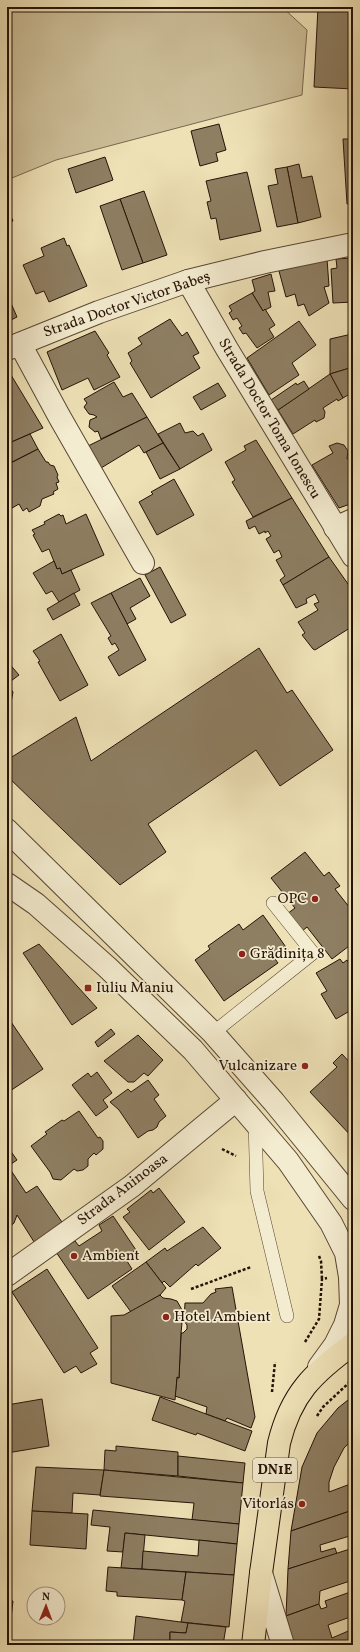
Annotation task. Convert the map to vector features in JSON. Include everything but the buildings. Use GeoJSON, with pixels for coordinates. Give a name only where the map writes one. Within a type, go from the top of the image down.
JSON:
{"type":"FeatureCollection","features":[{"type":"Feature","properties":{"kind":"main road","name":"DN1E"},"geometry":{"type":"LineString","coordinates":[[253,1645],[261,1573],[279,1443],[283,1426],[290,1408],[299,1393],[313,1376],[353,1344]]}},
{"type":"Feature","properties":{"kind":"street","name":"Strada Doctor Victor Babeș"},"geometry":{"type":"LineString","coordinates":[[143,562],[59,416],[13,347],[99,312],[188,281],[265,262],[353,244]]}},
{"type":"Feature","properties":{"kind":"street","name":"Strada Doctor Toma Ionescu"},"geometry":{"type":"LineString","coordinates":[[188,281],[344,524],[353,556]]}},
{"type":"Feature","properties":{"kind":"street"},"geometry":{"type":"LineString","coordinates":[[7,830],[213,1033],[274,1102],[353,1199]]}},
{"type":"Feature","properties":{"kind":"street"},"geometry":{"type":"LineString","coordinates":[[7,884],[36,904],[107,967],[177,1033],[288,1161],[331,1223],[346,1253],[350,1277],[351,1305],[335,1345],[313,1376]]}},
{"type":"Feature","properties":{"kind":"street","name":"Strada Aninoasa"},"geometry":{"type":"LineString","coordinates":[[7,1275],[132,1186],[236,1100]]}},
{"type":"Feature","properties":{"kind":"street"},"geometry":{"type":"LineString","coordinates":[[261,1573],[283,1645]]}},
{"type":"Feature","properties":{"kind":"lane"},"geometry":{"type":"LineString","coordinates":[[213,1033],[313,953],[273,903]]}},
{"type":"Feature","properties":{"kind":"lane"},"geometry":{"type":"LineString","coordinates":[[254,1122],[256,1191],[287,1316]]}},
{"type":"Feature","properties":{"kind":"path"},"geometry":{"type":"LineString","coordinates":[[222,1149],[256,1167]]}},
{"type":"Feature","properties":{"kind":"path"},"geometry":{"type":"LineString","coordinates":[[303,1345],[319,1319],[322,1279],[318,1254]]}},
{"type":"Feature","properties":{"kind":"path"},"geometry":{"type":"LineString","coordinates":[[191,1289],[251,1267]]}},
{"type":"Feature","properties":{"kind":"path"},"geometry":{"type":"LineString","coordinates":[[322,1279],[350,1277]]}},
{"type":"Feature","properties":{"kind":"path"},"geometry":{"type":"LineString","coordinates":[[275,1362],[272,1397],[276,1390]]}},
{"type":"Feature","properties":{"kind":"path"},"geometry":{"type":"LineString","coordinates":[[314,1420],[323,1407],[353,1379]]}},
{"type":"Feature","properties":{"kind":"shaded area"},"geometry":{"type":"Polygon","coordinates":[[[7,7],[282,7],[307,30],[302,95],[56,160],[7,180],[7,7]]]}},
{"type":"Feature","properties":{"kind":"place","name":"OPC"},"geometry":{"type":"Point","coordinates":[315,899]}},
{"type":"Feature","properties":{"kind":"place","name":"Grădinița 8"},"geometry":{"type":"Point","coordinates":[242,954]}},
{"type":"Feature","properties":{"kind":"place","name":"Iuliu Maniu"},"geometry":{"type":"Point","coordinates":[88,988]}},
{"type":"Feature","properties":{"kind":"place","name":"Vulcanizare"},"geometry":{"type":"Point","coordinates":[305,1066]}},
{"type":"Feature","properties":{"kind":"place","name":"Ambient"},"geometry":{"type":"Point","coordinates":[74,1256]}},
{"type":"Feature","properties":{"kind":"place","name":"Hotel Ambient"},"geometry":{"type":"Point","coordinates":[166,1317]}},
{"type":"Feature","properties":{"kind":"place","name":"Vitorlás"},"geometry":{"type":"Point","coordinates":[302,1504]}}]}
